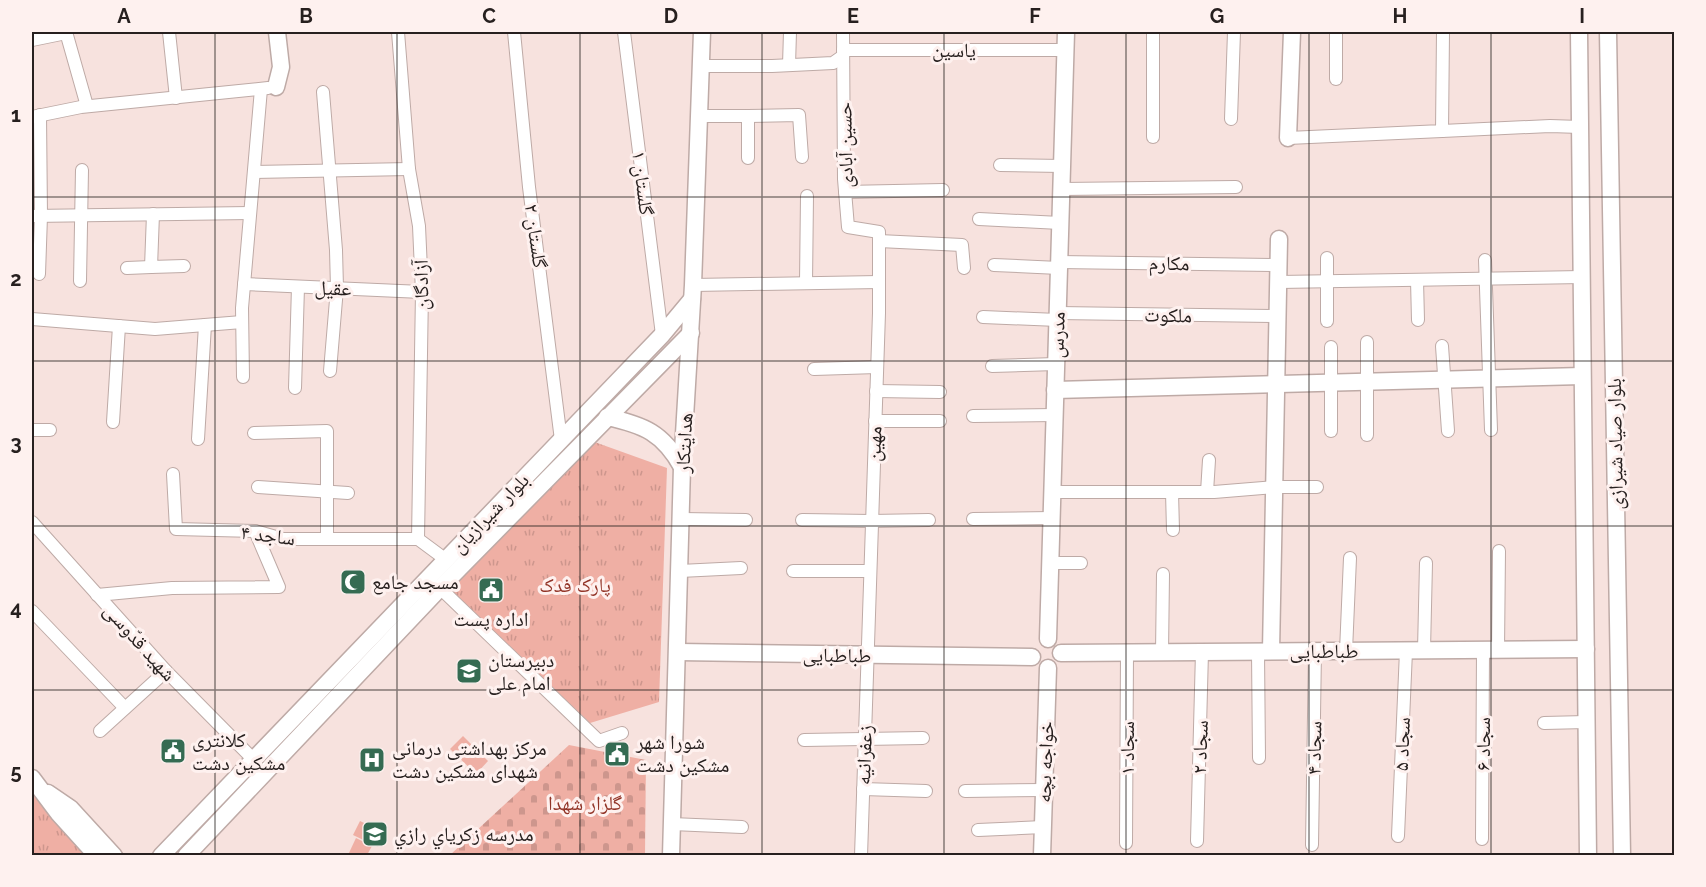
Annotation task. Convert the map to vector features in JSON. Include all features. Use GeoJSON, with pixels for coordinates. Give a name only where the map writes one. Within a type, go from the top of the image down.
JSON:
{"type":"FeatureCollection","features":[{"type":"Feature","properties":{"kind":"main road"},"geometry":{"type":"LineString","coordinates":[[268,88],[280,67],[277,32]]}},
{"type":"Feature","properties":{"kind":"main road","name":"هدایتکار"},"geometry":{"type":"LineString","coordinates":[[671,855],[682,467],[691,333],[702,32]]}},
{"type":"Feature","properties":{"kind":"main road","name":"مدرس"},"geometry":{"type":"LineString","coordinates":[[1048,639],[1066,32]]}},
{"type":"Feature","properties":{"kind":"main road"},"geometry":{"type":"LineString","coordinates":[[1288,138],[1292,32]]}},
{"type":"Feature","properties":{"kind":"main road","name":"بلوار صیاد شیرازی"},"geometry":{"type":"LineString","coordinates":[[1579,32],[1588,855]]}},
{"type":"Feature","properties":{"kind":"main road","name":"بلوار صیاد شیرازی"},"geometry":{"type":"LineString","coordinates":[[1608,32],[1622,855]]}},
{"type":"Feature","properties":{"kind":"main road"},"geometry":{"type":"LineString","coordinates":[[1264,652],[1274,487],[1279,239]]}},
{"type":"Feature","properties":{"kind":"main road","name":"بلوار شیرازیان"},"geometry":{"type":"LineString","coordinates":[[161,855],[662,335],[692,292]]}},
{"type":"Feature","properties":{"kind":"main road","name":"بلوار شیرازیان"},"geometry":{"type":"LineString","coordinates":[[186,855],[440,588],[691,333]]}},
{"type":"Feature","properties":{"kind":"main road"},"geometry":{"type":"LineString","coordinates":[[662,335],[676,349]]}},
{"type":"Feature","properties":{"kind":"main road"},"geometry":{"type":"LineString","coordinates":[[1056,390],[1582,376]]}},
{"type":"Feature","properties":{"kind":"main road"},"geometry":{"type":"LineString","coordinates":[[606,417],[633,423],[649,430],[673,451],[682,467]]}},
{"type":"Feature","properties":{"kind":"main road"},"geometry":{"type":"LineString","coordinates":[[1048,639],[1059,646],[1061,653],[1055,666],[1048,668],[1041,668],[1032,657],[1035,644],[1048,639]]}},
{"type":"Feature","properties":{"kind":"main road","name":"طباطبایی"},"geometry":{"type":"LineString","coordinates":[[1061,653],[1587,649]]}},
{"type":"Feature","properties":{"kind":"main road","name":"طباطبایی"},"geometry":{"type":"LineString","coordinates":[[678,652],[1032,657]]}},
{"type":"Feature","properties":{"kind":"main road","name":"خواجه بچه"},"geometry":{"type":"LineString","coordinates":[[1042,855],[1048,668]]}},
{"type":"Feature","properties":{"kind":"main road"},"geometry":{"type":"LineString","coordinates":[[37,784],[59,814],[97,855]]}},
{"type":"Feature","properties":{"kind":"main road"},"geometry":{"type":"LineString","coordinates":[[37,784],[70,807],[114,855]]}},
{"type":"Feature","properties":{"kind":"street"},"geometry":{"type":"LineString","coordinates":[[32,40],[66,32],[87,106]]}},
{"type":"Feature","properties":{"kind":"street"},"geometry":{"type":"LineString","coordinates":[[169,32],[176,98]]}},
{"type":"Feature","properties":{"kind":"street","name":"آزادگان"},"geometry":{"type":"LineString","coordinates":[[398,32],[409,169],[419,226],[422,292],[418,539]]}},
{"type":"Feature","properties":{"kind":"street","name":"گلستان ۲"},"geometry":{"type":"LineString","coordinates":[[514,32],[530,187],[561,440]]}},
{"type":"Feature","properties":{"kind":"street","name":"گلستان ۱"},"geometry":{"type":"LineString","coordinates":[[624,32],[662,335]]}},
{"type":"Feature","properties":{"kind":"street"},"geometry":{"type":"LineString","coordinates":[[789,65],[790,32]]}},
{"type":"Feature","properties":{"kind":"street","name":"حسین آبادی"},"geometry":{"type":"LineString","coordinates":[[843,32],[845,192],[848,227],[879,237]]}},
{"type":"Feature","properties":{"kind":"street"},"geometry":{"type":"LineString","coordinates":[[1153,32],[1153,137]]}},
{"type":"Feature","properties":{"kind":"street"},"geometry":{"type":"LineString","coordinates":[[1231,119],[1234,32]]}},
{"type":"Feature","properties":{"kind":"street"},"geometry":{"type":"LineString","coordinates":[[1336,32],[1336,79]]}},
{"type":"Feature","properties":{"kind":"street"},"geometry":{"type":"LineString","coordinates":[[1442,131],[1443,32]]}},
{"type":"Feature","properties":{"kind":"street","name":"یاسین"},"geometry":{"type":"LineString","coordinates":[[700,66],[833,63],[843,53],[1066,50]]}},
{"type":"Feature","properties":{"kind":"street"},"geometry":{"type":"LineString","coordinates":[[39,274],[36,216],[36,116],[87,106],[268,88],[254,172],[250,213],[242,322],[243,377]]}},
{"type":"Feature","properties":{"kind":"street"},"geometry":{"type":"LineString","coordinates":[[323,92],[337,288],[330,371]]}},
{"type":"Feature","properties":{"kind":"street"},"geometry":{"type":"LineString","coordinates":[[698,116],[799,115],[802,157]]}},
{"type":"Feature","properties":{"kind":"street"},"geometry":{"type":"LineString","coordinates":[[748,116],[748,158]]}},
{"type":"Feature","properties":{"kind":"street"},"geometry":{"type":"LineString","coordinates":[[1288,138],[1550,126],[1580,127]]}},
{"type":"Feature","properties":{"kind":"street"},"geometry":{"type":"LineString","coordinates":[[1000,165],[1062,166]]}},
{"type":"Feature","properties":{"kind":"street"},"geometry":{"type":"LineString","coordinates":[[254,172],[409,169]]}},
{"type":"Feature","properties":{"kind":"street"},"geometry":{"type":"LineString","coordinates":[[80,281],[82,170]]}},
{"type":"Feature","properties":{"kind":"street"},"geometry":{"type":"LineString","coordinates":[[1062,189],[1236,187]]}},
{"type":"Feature","properties":{"kind":"street"},"geometry":{"type":"LineString","coordinates":[[845,192],[943,190]]}},
{"type":"Feature","properties":{"kind":"street"},"geometry":{"type":"LineString","coordinates":[[806,283],[807,196]]}},
{"type":"Feature","properties":{"kind":"street"},"geometry":{"type":"LineString","coordinates":[[36,216],[250,213]]}},
{"type":"Feature","properties":{"kind":"street"},"geometry":{"type":"LineString","coordinates":[[151,267],[153,214]]}},
{"type":"Feature","properties":{"kind":"street"},"geometry":{"type":"LineString","coordinates":[[979,219],[1060,223]]}},
{"type":"Feature","properties":{"kind":"street"},"geometry":{"type":"LineString","coordinates":[[879,237],[962,245],[964,268]]}},
{"type":"Feature","properties":{"kind":"street","name":"مهین"},"geometry":{"type":"LineString","coordinates":[[867,655],[879,237]]}},
{"type":"Feature","properties":{"kind":"street"},"geometry":{"type":"LineString","coordinates":[[1327,321],[1328,258]]}},
{"type":"Feature","properties":{"kind":"street"},"geometry":{"type":"LineString","coordinates":[[1485,260],[1491,430]]}},
{"type":"Feature","properties":{"kind":"street","name":"مکارم"},"geometry":{"type":"LineString","coordinates":[[994,265],[1279,265]]}},
{"type":"Feature","properties":{"kind":"street"},"geometry":{"type":"LineString","coordinates":[[127,268],[184,266]]}},
{"type":"Feature","properties":{"kind":"street"},"geometry":{"type":"LineString","coordinates":[[1279,282],[1582,277]]}},
{"type":"Feature","properties":{"kind":"street"},"geometry":{"type":"LineString","coordinates":[[1417,280],[1418,320]]}},
{"type":"Feature","properties":{"kind":"street"},"geometry":{"type":"LineString","coordinates":[[692,292],[806,283],[879,282]]}},
{"type":"Feature","properties":{"kind":"street","name":"عقیل"},"geometry":{"type":"LineString","coordinates":[[244,284],[422,292]]}},
{"type":"Feature","properties":{"kind":"street"},"geometry":{"type":"LineString","coordinates":[[295,388],[298,287]]}},
{"type":"Feature","properties":{"kind":"street","name":"ملکوت"},"geometry":{"type":"LineString","coordinates":[[984,317],[1278,316]]}},
{"type":"Feature","properties":{"kind":"street"},"geometry":{"type":"LineString","coordinates":[[32,319],[155,329],[242,322]]}},
{"type":"Feature","properties":{"kind":"street"},"geometry":{"type":"LineString","coordinates":[[198,439],[206,325]]}},
{"type":"Feature","properties":{"kind":"street"},"geometry":{"type":"LineString","coordinates":[[113,422],[119,326]]}},
{"type":"Feature","properties":{"kind":"street"},"geometry":{"type":"LineString","coordinates":[[1366,435],[1367,342]]}},
{"type":"Feature","properties":{"kind":"street"},"geometry":{"type":"LineString","coordinates":[[1442,346],[1448,431]]}},
{"type":"Feature","properties":{"kind":"street"},"geometry":{"type":"LineString","coordinates":[[1330,431],[1331,347]]}},
{"type":"Feature","properties":{"kind":"street"},"geometry":{"type":"LineString","coordinates":[[992,366],[1056,364]]}},
{"type":"Feature","properties":{"kind":"street"},"geometry":{"type":"LineString","coordinates":[[814,369],[877,367]]}},
{"type":"Feature","properties":{"kind":"street"},"geometry":{"type":"LineString","coordinates":[[876,391],[940,392]]}},
{"type":"Feature","properties":{"kind":"street"},"geometry":{"type":"LineString","coordinates":[[972,416],[1055,415]]}},
{"type":"Feature","properties":{"kind":"street"},"geometry":{"type":"LineString","coordinates":[[875,421],[940,421]]}},
{"type":"Feature","properties":{"kind":"street"},"geometry":{"type":"LineString","coordinates":[[32,430],[50,430]]}},
{"type":"Feature","properties":{"kind":"street"},"geometry":{"type":"LineString","coordinates":[[254,433],[327,430],[327,539]]}},
{"type":"Feature","properties":{"kind":"street"},"geometry":{"type":"LineString","coordinates":[[1207,492],[1209,460]]}},
{"type":"Feature","properties":{"kind":"street","name":"ساجد ۴"},"geometry":{"type":"LineString","coordinates":[[174,474],[176,529],[255,531],[283,539],[418,539]]}},
{"type":"Feature","properties":{"kind":"street"},"geometry":{"type":"LineString","coordinates":[[258,487],[348,493]]}},
{"type":"Feature","properties":{"kind":"street"},"geometry":{"type":"LineString","coordinates":[[1052,492],[1207,492],[1274,487],[1317,487]]}},
{"type":"Feature","properties":{"kind":"street"},"geometry":{"type":"LineString","coordinates":[[1172,492],[1173,530]]}},
{"type":"Feature","properties":{"kind":"street"},"geometry":{"type":"LineString","coordinates":[[973,519],[1052,518]]}},
{"type":"Feature","properties":{"kind":"street"},"geometry":{"type":"LineString","coordinates":[[682,519],[746,520]]}},
{"type":"Feature","properties":{"kind":"street"},"geometry":{"type":"LineString","coordinates":[[802,520],[929,519]]}},
{"type":"Feature","properties":{"kind":"street","name":"شهید قدّوسی"},"geometry":{"type":"LineString","coordinates":[[32,522],[166,671],[253,759]]}},
{"type":"Feature","properties":{"kind":"street"},"geometry":{"type":"LineString","coordinates":[[97,595],[172,588],[279,587],[255,531]]}},
{"type":"Feature","properties":{"kind":"street"},"geometry":{"type":"LineString","coordinates":[[418,539],[445,559]]}},
{"type":"Feature","properties":{"kind":"street","name":"سجاد ۶"},"geometry":{"type":"LineString","coordinates":[[1482,839],[1491,650],[1499,551]]}},
{"type":"Feature","properties":{"kind":"street"},"geometry":{"type":"LineString","coordinates":[[1346,651],[1350,558]]}},
{"type":"Feature","properties":{"kind":"street"},"geometry":{"type":"LineString","coordinates":[[1050,563],[1081,562]]}},
{"type":"Feature","properties":{"kind":"street"},"geometry":{"type":"LineString","coordinates":[[1424,650],[1426,563]]}},
{"type":"Feature","properties":{"kind":"street"},"geometry":{"type":"LineString","coordinates":[[680,571],[741,568]]}},
{"type":"Feature","properties":{"kind":"street"},"geometry":{"type":"LineString","coordinates":[[793,571],[870,571]]}},
{"type":"Feature","properties":{"kind":"street"},"geometry":{"type":"LineString","coordinates":[[1162,653],[1163,574]]}},
{"type":"Feature","properties":{"kind":"street"},"geometry":{"type":"LineString","coordinates":[[440,588],[599,741],[622,733]]}},
{"type":"Feature","properties":{"kind":"street"},"geometry":{"type":"LineString","coordinates":[[32,611],[125,708]]}},
{"type":"Feature","properties":{"kind":"street","name":"سجاد ۴"},"geometry":{"type":"LineString","coordinates":[[1312,845],[1315,651]]}},
{"type":"Feature","properties":{"kind":"street","name":"سجاد ۵"},"geometry":{"type":"LineString","coordinates":[[1398,836],[1406,651]]}},
{"type":"Feature","properties":{"kind":"street","name":"سجاد ۲"},"geometry":{"type":"LineString","coordinates":[[1197,842],[1202,652]]}},
{"type":"Feature","properties":{"kind":"street"},"geometry":{"type":"LineString","coordinates":[[1259,758],[1264,652]]}},
{"type":"Feature","properties":{"kind":"street","name":"سجاد ۱"},"geometry":{"type":"LineString","coordinates":[[1126,843],[1127,653]]}},
{"type":"Feature","properties":{"kind":"street","name":"زعفرانیه"},"geometry":{"type":"LineString","coordinates":[[861,855],[867,655]]}},
{"type":"Feature","properties":{"kind":"street"},"geometry":{"type":"LineString","coordinates":[[100,731],[166,671]]}},
{"type":"Feature","properties":{"kind":"street"},"geometry":{"type":"LineString","coordinates":[[1544,723],[1587,722]]}},
{"type":"Feature","properties":{"kind":"street"},"geometry":{"type":"LineString","coordinates":[[804,740],[923,738]]}},
{"type":"Feature","properties":{"kind":"street"},"geometry":{"type":"LineString","coordinates":[[863,789],[926,791]]}},
{"type":"Feature","properties":{"kind":"street"},"geometry":{"type":"LineString","coordinates":[[965,791],[1044,790]]}},
{"type":"Feature","properties":{"kind":"street"},"geometry":{"type":"LineString","coordinates":[[672,825],[742,827]]}},
{"type":"Feature","properties":{"kind":"street"},"geometry":{"type":"LineString","coordinates":[[978,830],[1043,827]]}},
{"type":"Feature","properties":{"kind":"green space","name":"پارک فدک"},"geometry":{"type":"Polygon","coordinates":[[[589,440],[667,468],[659,702],[590,723],[451,590],[589,440]]]}},
{"type":"Feature","properties":{"kind":"green space"},"geometry":{"type":"Polygon","coordinates":[[[463,736],[488,761],[476,774],[450,749],[463,736]]]}},
{"type":"Feature","properties":{"kind":"green space","name":"گلزار شهدا"},"geometry":{"type":"Polygon","coordinates":[[[569,745],[646,760],[645,855],[450,855],[569,745]]]}},
{"type":"Feature","properties":{"kind":"green space"},"geometry":{"type":"Polygon","coordinates":[[[32,794],[88,855],[32,855],[32,794]]]}},
{"type":"Feature","properties":{"kind":"green space"},"geometry":{"type":"Polygon","coordinates":[[[360,821],[385,833],[378,847],[353,835],[360,821]]]}},
{"type":"Feature","properties":{"kind":"green space"},"geometry":{"type":"Polygon","coordinates":[[[356,838],[372,846],[367,855],[348,855],[356,838]]]}},
{"type":"Feature","properties":{"kind":"place","name":"مسجد جامع"},"geometry":{"type":"Point","coordinates":[353,582]}},
{"type":"Feature","properties":{"kind":"place","name":"اداره پست"},"geometry":{"type":"Point","coordinates":[491,590]}},
{"type":"Feature","properties":{"kind":"place","name":"دبیرستان امام علی"},"geometry":{"type":"Point","coordinates":[469,671]}},
{"type":"Feature","properties":{"kind":"place","name":"کلانتری مشکین دشت"},"geometry":{"type":"Point","coordinates":[173,751]}},
{"type":"Feature","properties":{"kind":"place","name":"شورا شهر مشکین دشت"},"geometry":{"type":"Point","coordinates":[617,754]}},
{"type":"Feature","properties":{"kind":"place","name":"مرکز بهداشتی درمانی شهدای مشکین دشت"},"geometry":{"type":"Point","coordinates":[372,760]}},
{"type":"Feature","properties":{"kind":"place","name":"مدرسه زكرياي رازي"},"geometry":{"type":"Point","coordinates":[375,834]}}]}
